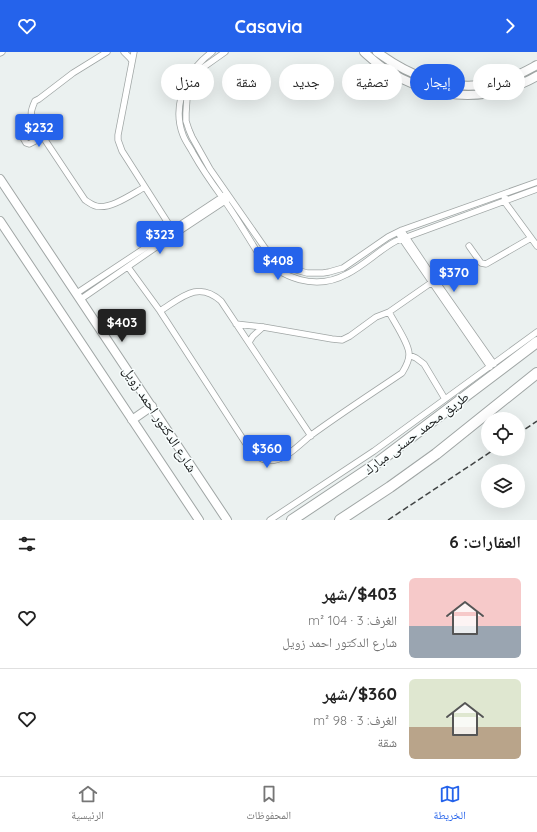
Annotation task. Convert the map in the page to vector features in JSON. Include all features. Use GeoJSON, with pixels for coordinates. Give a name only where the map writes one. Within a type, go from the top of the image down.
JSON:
{"type":"FeatureCollection","features":[{"type":"Feature","properties":{"kind":"highway","name":"طريق محمد حسنى مبارك"},"geometry":{"type":"LineString","coordinates":[[292,520],[379,462],[537,342]]}},
{"type":"Feature","properties":{"kind":"highway","name":"طريق محمد حسنى مبارك"},"geometry":{"type":"LineString","coordinates":[[340,520],[436,454],[537,373]]}},
{"type":"Feature","properties":{"kind":"street"},"geometry":{"type":"LineString","coordinates":[[106,52],[73,73],[40,99],[35,101],[31,118],[39,133],[85,200],[94,206],[110,206],[145,187]]}},
{"type":"Feature","properties":{"kind":"street"},"geometry":{"type":"LineString","coordinates":[[124,52],[132,61]]}},
{"type":"Feature","properties":{"kind":"street"},"geometry":{"type":"LineString","coordinates":[[134,52],[118,140],[122,151],[174,232]]}},
{"type":"Feature","properties":{"kind":"street"},"geometry":{"type":"LineString","coordinates":[[212,52],[201,61],[190,74],[181,95],[179,102],[179,116],[183,134],[203,171],[226,197],[272,257],[299,272],[323,273],[343,268],[380,242],[400,231],[537,182]]}},
{"type":"Feature","properties":{"kind":"street"},"geometry":{"type":"LineString","coordinates":[[225,52],[201,70],[195,78],[187,98],[186,121],[192,137],[258,253],[273,267],[281,272],[300,280],[324,281],[336,279],[348,274],[391,243],[537,189]]}},
{"type":"Feature","properties":{"kind":"street"},"geometry":{"type":"LineString","coordinates":[[364,52],[381,66],[398,77],[433,91],[451,94],[487,94],[521,84],[537,76]]}},
{"type":"Feature","properties":{"kind":"street"},"geometry":{"type":"LineString","coordinates":[[377,52],[390,62],[417,76],[440,83],[459,86],[477,86],[498,82],[518,76],[537,65]]}},
{"type":"Feature","properties":{"kind":"street"},"geometry":{"type":"LineString","coordinates":[[22,136],[26,143],[29,144],[43,137]]}},
{"type":"Feature","properties":{"kind":"street","name":"شارع الدكتور احمد زويل"},"geometry":{"type":"LineString","coordinates":[[0,179],[227,520]]}},
{"type":"Feature","properties":{"kind":"street"},"geometry":{"type":"LineString","coordinates":[[505,194],[504,201],[537,246]]}},
{"type":"Feature","properties":{"kind":"street"},"geometry":{"type":"LineString","coordinates":[[79,296],[226,197]]}},
{"type":"Feature","properties":{"kind":"street","name":"شارع الدكتور احمد زويل"},"geometry":{"type":"LineString","coordinates":[[0,221],[200,520]]}},
{"type":"Feature","properties":{"kind":"street"},"geometry":{"type":"LineString","coordinates":[[400,231],[492,366]]}},
{"type":"Feature","properties":{"kind":"street"},"geometry":{"type":"LineString","coordinates":[[79,296],[128,266],[174,232]]}},
{"type":"Feature","properties":{"kind":"street"},"geometry":{"type":"LineString","coordinates":[[469,246],[481,263],[486,264],[531,238]]}},
{"type":"Feature","properties":{"kind":"street"},"geometry":{"type":"LineString","coordinates":[[128,266],[160,311],[252,453],[266,461],[274,461],[282,458],[402,373],[410,355],[409,350],[389,312]]}},
{"type":"Feature","properties":{"kind":"street"},"geometry":{"type":"LineString","coordinates":[[236,324],[342,340],[376,317],[389,312],[433,281]]}},
{"type":"Feature","properties":{"kind":"street"},"geometry":{"type":"LineString","coordinates":[[160,311],[193,292],[208,292],[215,296],[221,301],[311,436]]}},
{"type":"Feature","properties":{"kind":"street"},"geometry":{"type":"LineString","coordinates":[[249,342],[253,336],[263,328]]}},
{"type":"Feature","properties":{"kind":"street"},"geometry":{"type":"LineString","coordinates":[[270,520],[374,451],[537,332]]}},
{"type":"Feature","properties":{"kind":"street"},"geometry":{"type":"LineString","coordinates":[[410,355],[424,364],[445,400]]}},
{"type":"Feature","properties":{"kind":"street"},"geometry":{"type":"LineString","coordinates":[[132,420],[152,406]]}},
{"type":"Feature","properties":{"kind":"railway"},"geometry":{"type":"LineString","coordinates":[[525,429],[537,421]]}},
{"type":"Feature","properties":{"kind":"railway"},"geometry":{"type":"LineString","coordinates":[[388,520],[484,456]]}}]}
